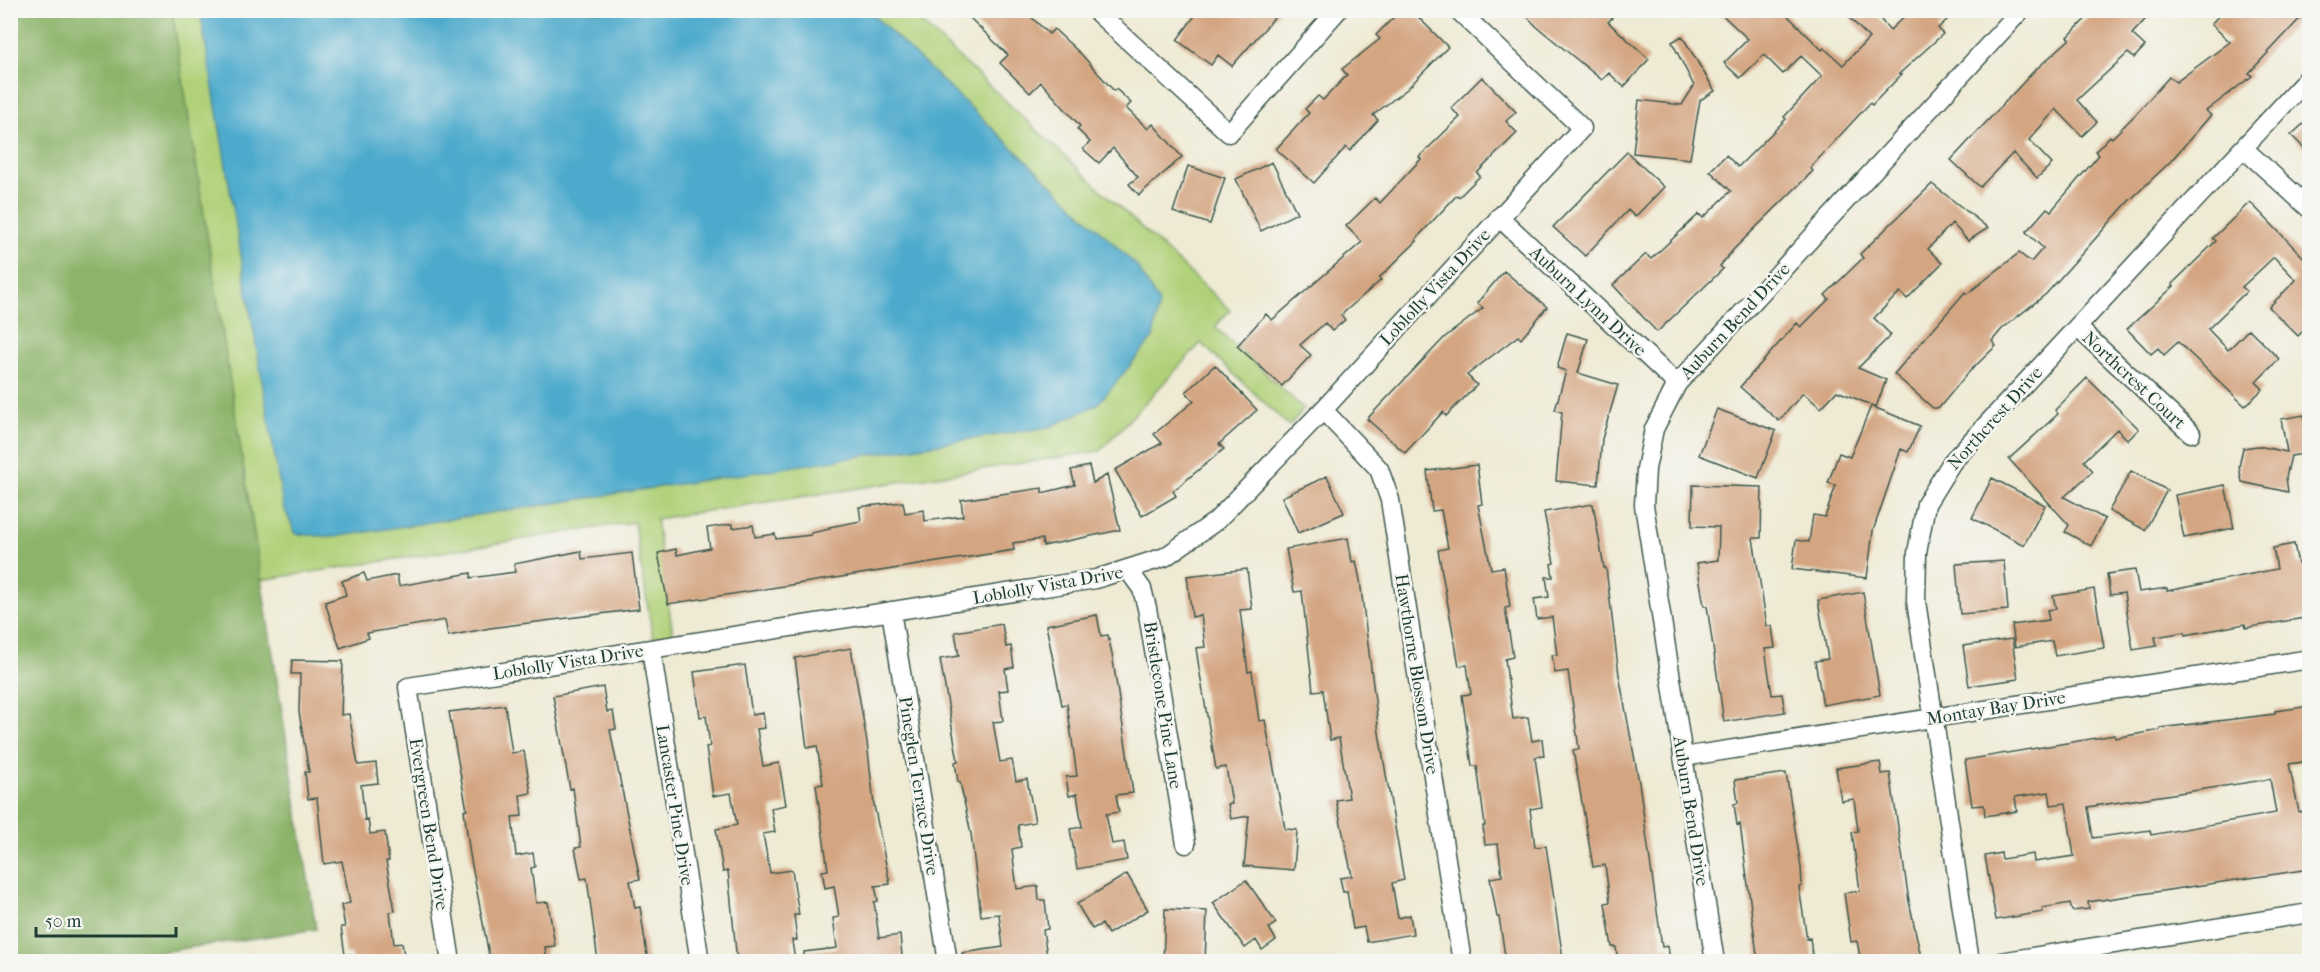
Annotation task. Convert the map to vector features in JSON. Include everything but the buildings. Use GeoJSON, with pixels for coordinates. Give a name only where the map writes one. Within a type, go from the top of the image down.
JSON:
{"type":"FeatureCollection","features":[{"type":"Feature","properties":{"kind":"street"},"geometry":{"type":"LineString","coordinates":[[1095,10],[1229,133],[1338,10]]}},
{"type":"Feature","properties":{"kind":"street","name":"Loblolly Vista Drive"},"geometry":{"type":"LineString","coordinates":[[408,687],[1096,579],[1129,571],[1165,557],[1216,521],[1323,410],[1582,128],[1458,10]]}},
{"type":"Feature","properties":{"kind":"street","name":"Auburn Bend Drive"},"geometry":{"type":"LineString","coordinates":[[1715,962],[1644,505],[1646,468],[1654,429],[1677,384],[2021,10]]}},
{"type":"Feature","properties":{"kind":"street","name":"Northcrest Drive"},"geometry":{"type":"LineString","coordinates":[[1970,962],[1916,601],[1917,553],[1926,504],[1952,462],[2310,76]]}},
{"type":"Feature","properties":{"kind":"street"},"geometry":{"type":"LineString","coordinates":[[2243,148],[2310,209]]}},
{"type":"Feature","properties":{"kind":"street","name":"Auburn Lynn Drive"},"geometry":{"type":"LineString","coordinates":[[1499,217],[1677,384]]}},
{"type":"Feature","properties":{"kind":"street","name":"Northcrest Court"},"geometry":{"type":"LineString","coordinates":[[2077,327],[2191,433]]}},
{"type":"Feature","properties":{"kind":"street","name":"Hawthorne Blossom Drive"},"geometry":{"type":"LineString","coordinates":[[1323,410],[1379,469],[1390,500],[1462,962]]}},
{"type":"Feature","properties":{"kind":"street","name":"Bristlecone Pine Lane"},"geometry":{"type":"LineString","coordinates":[[1129,571],[1142,589],[1147,608],[1186,844]]}},
{"type":"Feature","properties":{"kind":"street","name":"Pineglen Terrace Drive"},"geometry":{"type":"LineString","coordinates":[[891,611],[948,962]]}},
{"type":"Feature","properties":{"kind":"street","name":"Lancaster Pine Drive"},"geometry":{"type":"LineString","coordinates":[[651,649],[700,962]]}},
{"type":"Feature","properties":{"kind":"street","name":"Montay Bay Drive"},"geometry":{"type":"LineString","coordinates":[[1683,757],[2310,659]]}},
{"type":"Feature","properties":{"kind":"street","name":"Evergreen Bend Drive"},"geometry":{"type":"LineString","coordinates":[[408,687],[451,962]]}},
{"type":"Feature","properties":{"kind":"street"},"geometry":{"type":"LineString","coordinates":[[2000,962],[2310,913]]}},
{"type":"Feature","properties":{"kind":"green space"},"geometry":{"type":"Polygon","coordinates":[[[23,10],[172,11],[316,929],[99,961],[11,961],[10,23],[23,10]]]}},
{"type":"Feature","properties":{"kind":"green space"},"geometry":{"type":"Polygon","coordinates":[[[172,11],[909,11],[1230,310],[1215,327],[1304,409],[1289,426],[1201,343],[1100,451],[656,519],[673,634],[653,638],[634,522],[261,580],[172,11]]]}},
{"type":"Feature","properties":{"kind":"water"},"geometry":{"type":"Polygon","coordinates":[[[200,11],[869,11],[1136,265],[1159,303],[1153,338],[1098,404],[1050,427],[334,537],[296,534],[283,506],[200,11]]]}}]}
